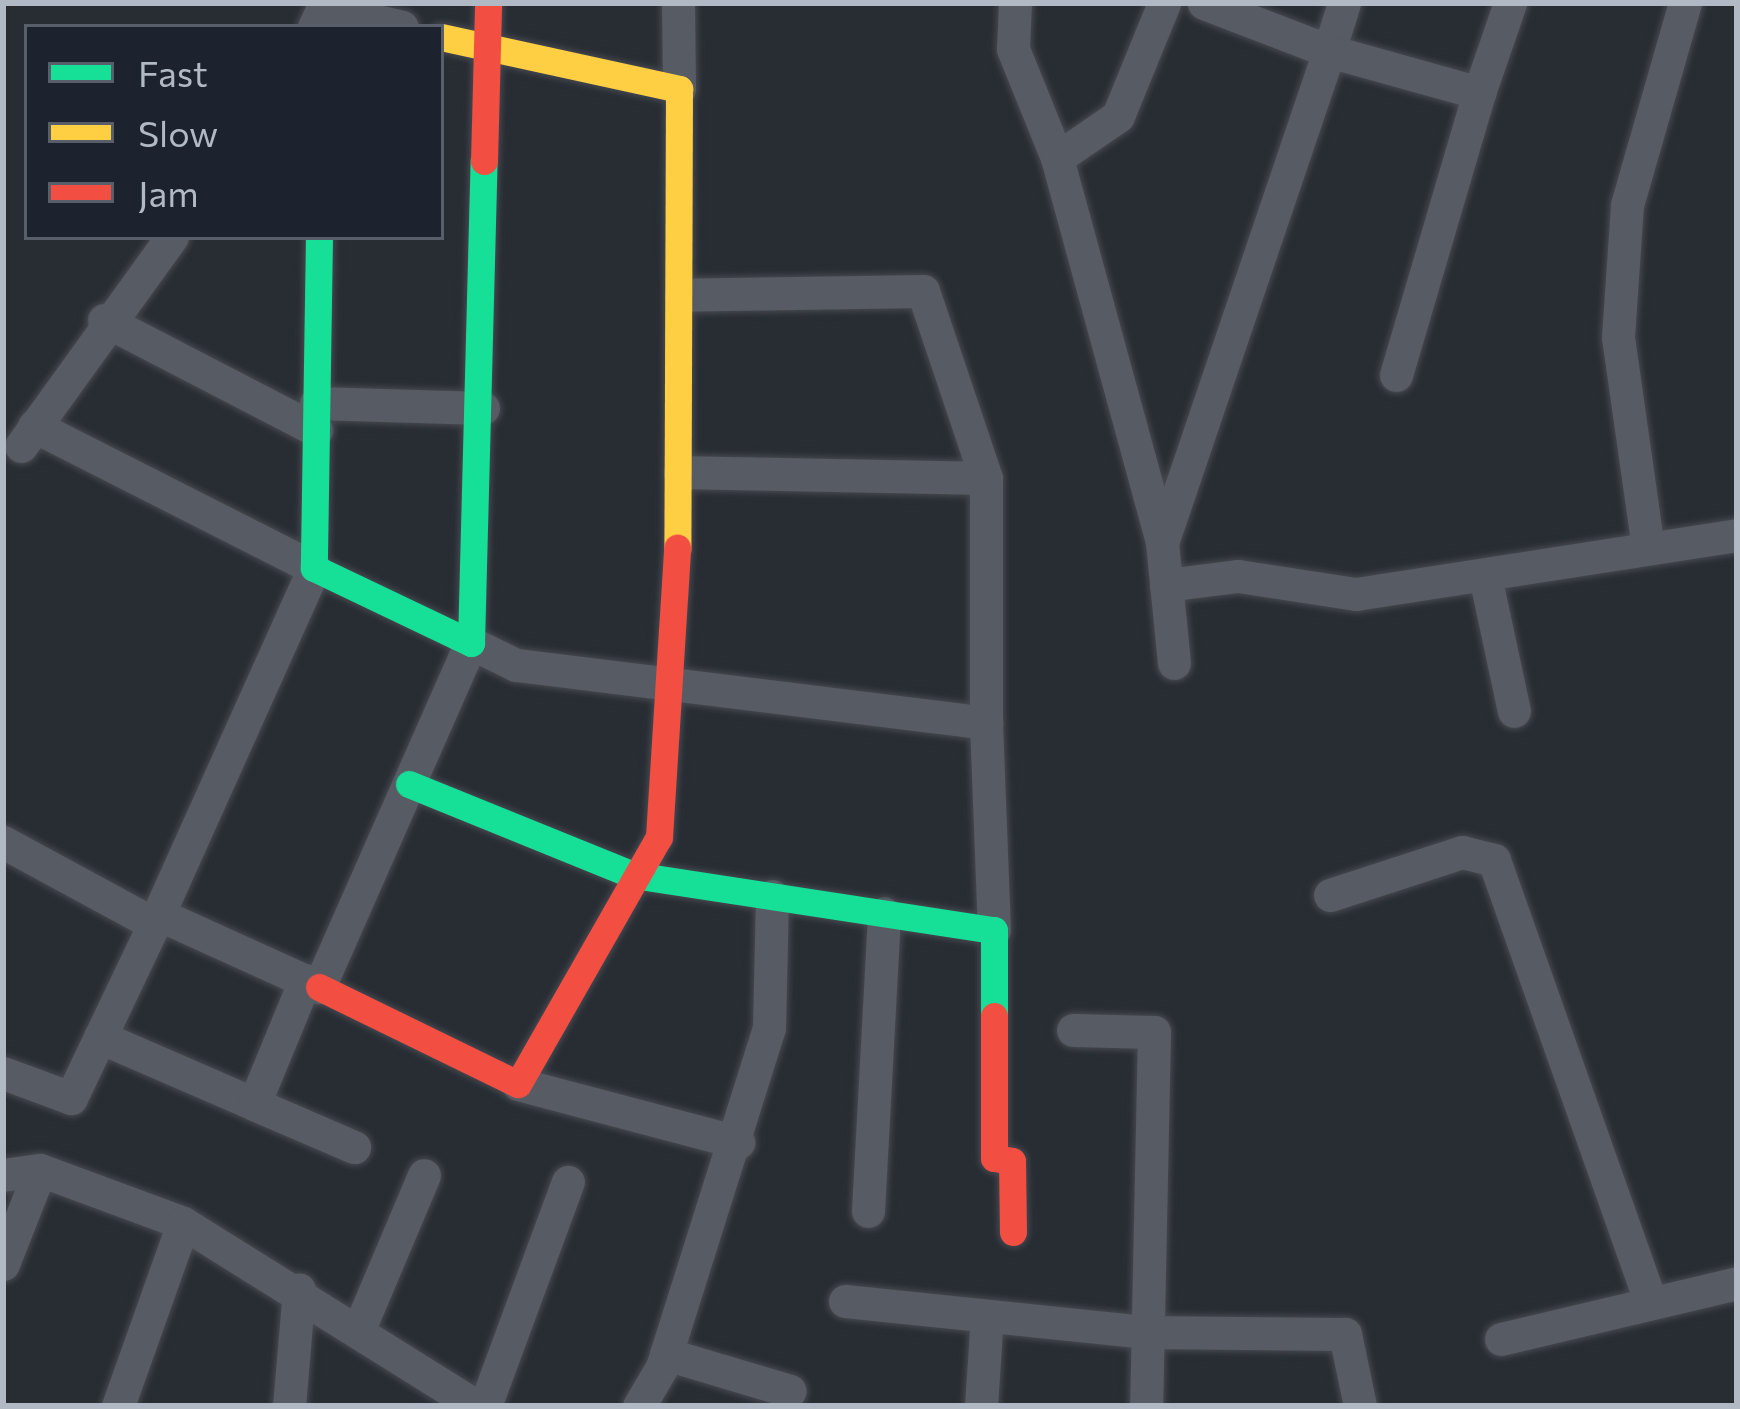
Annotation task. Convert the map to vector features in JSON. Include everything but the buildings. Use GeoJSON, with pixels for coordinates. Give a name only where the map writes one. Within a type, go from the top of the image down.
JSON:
{"type":"FeatureCollection","features":[{"type":"Feature","properties":{"kind":"street"},"geometry":{"type":"LineString","coordinates":[[254,1104],[409,784],[471,644],[483,408],[488,3]]}},
{"type":"Feature","properties":{"kind":"street"},"geometry":{"type":"LineString","coordinates":[[518,1084],[633,875],[659,837],[676,685],[679,3]]}},
{"type":"Feature","properties":{"kind":"street"},"geometry":{"type":"LineString","coordinates":[[1015,3],[1013,49],[1057,158],[1162,543],[1174,663]]}},
{"type":"Feature","properties":{"kind":"street"},"geometry":{"type":"LineString","coordinates":[[1057,158],[1118,116],[1164,3]]}},
{"type":"Feature","properties":{"kind":"street"},"geometry":{"type":"LineString","coordinates":[[1204,3],[1329,51],[1478,93]]}},
{"type":"Feature","properties":{"kind":"street"},"geometry":{"type":"LineString","coordinates":[[1162,543],[1344,3]]}},
{"type":"Feature","properties":{"kind":"street"},"geometry":{"type":"LineString","coordinates":[[1396,375],[1478,93],[1510,3]]}},
{"type":"Feature","properties":{"kind":"street"},"geometry":{"type":"LineString","coordinates":[[1648,548],[1618,338],[1628,205],[1685,3]]}},
{"type":"Feature","properties":{"kind":"street"},"geometry":{"type":"LineString","coordinates":[[317,16],[379,24]]}},
{"type":"Feature","properties":{"kind":"street"},"geometry":{"type":"LineString","coordinates":[[444,38],[679,89]]}},
{"type":"Feature","properties":{"kind":"street"},"geometry":{"type":"LineString","coordinates":[[170,240],[104,320],[27,436],[516,665],[986,723]]}},
{"type":"Feature","properties":{"kind":"street"},"geometry":{"type":"LineString","coordinates":[[3,1073],[70,1098],[314,568],[319,240]]}},
{"type":"Feature","properties":{"kind":"street"},"geometry":{"type":"LineString","coordinates":[[681,295],[922,291],[986,478],[994,1158],[1012,1161],[1013,1232]]}},
{"type":"Feature","properties":{"kind":"street"},"geometry":{"type":"LineString","coordinates":[[104,320],[316,416],[483,408]]}},
{"type":"Feature","properties":{"kind":"street"},"geometry":{"type":"LineString","coordinates":[[680,472],[986,478]]}},
{"type":"Feature","properties":{"kind":"street"},"geometry":{"type":"LineString","coordinates":[[1166,586],[1238,575],[1356,594],[1737,535]]}},
{"type":"Feature","properties":{"kind":"street"},"geometry":{"type":"LineString","coordinates":[[1485,576],[1514,711]]}},
{"type":"Feature","properties":{"kind":"street"},"geometry":{"type":"LineString","coordinates":[[409,784],[633,875],[994,930]]}},
{"type":"Feature","properties":{"kind":"street"},"geometry":{"type":"LineString","coordinates":[[3,842],[156,919],[312,984],[518,1084],[738,1142]]}},
{"type":"Feature","properties":{"kind":"street"},"geometry":{"type":"LineString","coordinates":[[1330,895],[1462,852],[1494,860],[1651,1303]]}},
{"type":"Feature","properties":{"kind":"street"},"geometry":{"type":"LineString","coordinates":[[639,1406],[667,1354],[738,1142],[771,1022],[772,896]]}},
{"type":"Feature","properties":{"kind":"street"},"geometry":{"type":"LineString","coordinates":[[868,1211],[884,914]]}},
{"type":"Feature","properties":{"kind":"street"},"geometry":{"type":"LineString","coordinates":[[1073,1030],[1154,1032],[1146,1406]]}},
{"type":"Feature","properties":{"kind":"street"},"geometry":{"type":"LineString","coordinates":[[100,1037],[354,1147]]}},
{"type":"Feature","properties":{"kind":"street"},"geometry":{"type":"LineString","coordinates":[[3,1175],[40,1170],[183,1223],[299,1289],[476,1406]]}},
{"type":"Feature","properties":{"kind":"street"},"geometry":{"type":"LineString","coordinates":[[3,1264],[40,1170]]}},
{"type":"Feature","properties":{"kind":"street"},"geometry":{"type":"LineString","coordinates":[[359,1329],[424,1175]]}},
{"type":"Feature","properties":{"kind":"street"},"geometry":{"type":"LineString","coordinates":[[485,1406],[568,1182]]}},
{"type":"Feature","properties":{"kind":"street"},"geometry":{"type":"LineString","coordinates":[[118,1406],[183,1223]]}},
{"type":"Feature","properties":{"kind":"street"},"geometry":{"type":"LineString","coordinates":[[1501,1339],[1737,1283]]}},
{"type":"Feature","properties":{"kind":"street"},"geometry":{"type":"LineString","coordinates":[[289,1406],[299,1289]]}},
{"type":"Feature","properties":{"kind":"street"},"geometry":{"type":"LineString","coordinates":[[845,1301],[1144,1332],[1345,1334],[1360,1406]]}},
{"type":"Feature","properties":{"kind":"street"},"geometry":{"type":"LineString","coordinates":[[981,1406],[987,1316]]}},
{"type":"Feature","properties":{"kind":"street"},"geometry":{"type":"LineString","coordinates":[[667,1354],[790,1391]]}},
{"type":"Feature","properties":{"kind":"traffic: fast"},"geometry":{"type":"LineString","coordinates":[[319,240],[314,568],[471,643],[484,161]]}},
{"type":"Feature","properties":{"kind":"traffic: fast"},"geometry":{"type":"LineString","coordinates":[[409,784],[633,875],[994,930],[994,1016]]}},
{"type":"Feature","properties":{"kind":"traffic: slow"},"geometry":{"type":"LineString","coordinates":[[444,38],[679,89],[677,548]]}},
{"type":"Feature","properties":{"kind":"traffic: jam"},"geometry":{"type":"LineString","coordinates":[[484,161],[488,3]]}},
{"type":"Feature","properties":{"kind":"traffic: jam"},"geometry":{"type":"LineString","coordinates":[[319,987],[518,1084],[659,837],[677,548]]}},
{"type":"Feature","properties":{"kind":"traffic: jam"},"geometry":{"type":"LineString","coordinates":[[994,1016],[994,1158],[1012,1161],[1013,1232]]}}]}
